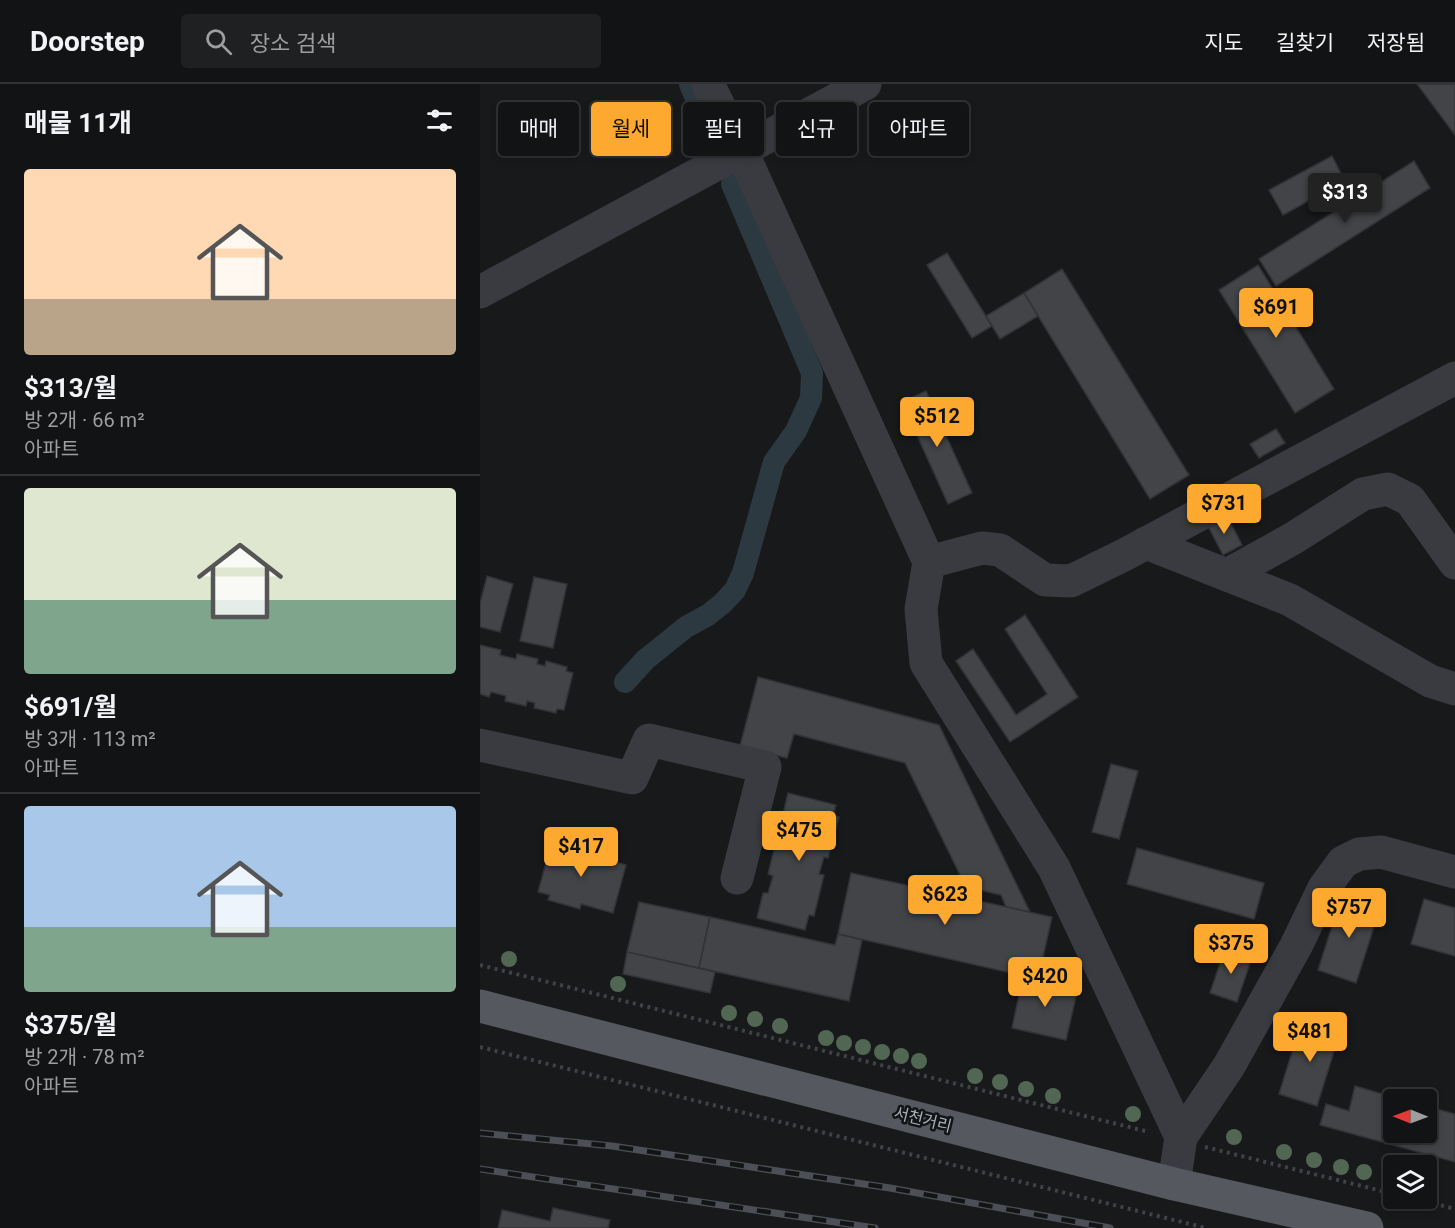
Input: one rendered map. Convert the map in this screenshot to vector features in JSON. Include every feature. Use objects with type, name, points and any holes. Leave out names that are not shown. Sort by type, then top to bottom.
[{"type":"main road","name":"서천거리","points":[[480,1006],[1174,1184],[1367,1228]]},
{"type":"street","points":[[708,84],[717,102]]},
{"type":"street","points":[[764,140],[866,84]]},
{"type":"street","points":[[480,291],[734,156]]},
{"type":"street","points":[[744,156],[929,562],[921,609],[926,663],[1054,868],[1181,1139]]},
{"type":"street","points":[[929,562],[982,548],[1000,550],[1045,580],[1071,581],[1451,382]]},
{"type":"street","points":[[1227,575],[1292,539],[1363,494],[1388,489],[1410,500],[1455,564]]},
{"type":"street","points":[[1146,543],[1290,600],[1430,681],[1455,688]]},
{"type":"street","points":[[480,745],[632,778],[649,740],[765,767],[736,878]]},
{"type":"street","points":[[1174,1184],[1181,1139],[1229,1066],[1296,946],[1324,888],[1343,862],[1359,854],[1381,852],[1455,872]]},
{"type":"path","points":[[480,965],[1383,1191]]},
{"type":"path","points":[[480,1047],[1206,1228]]},
{"type":"path","points":[[1437,1204],[1455,1209]]},
{"type":"building","points":[[1417,84],[1455,84],[1455,135]]},
{"type":"building","points":[[1332,156],[1345,181],[1283,215],[1269,190]]},
{"type":"building","points":[[1414,161],[1430,188],[1276,286],[1259,259]]},
{"type":"building","points":[[947,253],[992,326],[972,338],[927,265]]},
{"type":"building","points":[[1258,265],[1334,389],[1295,413],[1219,290]]},
{"type":"building","points":[[1062,269],[1189,475],[1150,499],[1024,293]]},
{"type":"building","points":[[1024,293],[1038,316],[1000,339],[986,316]]},
{"type":"building","points":[[926,391],[972,493],[948,504],[902,402]]},
{"type":"building","points":[[1276,429],[1285,443],[1259,458],[1250,444]]},
{"type":"building","points":[[1226,514],[1242,545],[1223,555],[1207,524]]},
{"type":"building","points":[[487,576],[513,584],[500,632],[480,627],[480,603]]},
{"type":"building","points":[[534,577],[567,584],[553,648],[520,641]]},
{"type":"building","points":[[1025,615],[1078,697],[1010,742],[956,661],[973,649],[1016,715],[1047,694],[1005,629]]},
{"type":"building","points":[[480,645],[501,650],[500,655],[516,659],[517,654],[538,659],[537,664],[545,666],[546,661],[567,667],[566,671],[573,673],[564,710],[557,709],[556,713],[534,708],[535,703],[527,701],[526,706],[505,701],[506,696],[491,692],[489,697],[480,694]]},
{"type":"building","points":[[758,677],[939,725],[1030,912],[1006,907],[1001,895],[966,887],[905,763],[794,734],[787,758],[740,746]]},
{"type":"building","points":[[1111,764],[1138,771],[1119,839],[1092,832]]},
{"type":"building","points":[[788,793],[836,805],[833,816],[839,817],[828,858],[824,857],[819,874],[824,875],[814,916],[809,915],[805,930],[757,918],[763,893],[768,893],[773,876],[768,874],[778,833],[783,834],[788,815],[783,814]]},
{"type":"building","points":[[564,843],[596,852],[594,856],[626,865],[613,913],[581,904],[580,909],[548,900],[550,895],[538,892],[551,844],[563,848]]},
{"type":"building","points":[[1137,848],[1264,883],[1254,919],[1127,884]]},
{"type":"building","points":[[851,873],[1052,917],[1038,979],[838,934]]},
{"type":"building","points":[[1342,895],[1380,908],[1356,983],[1318,970]]},
{"type":"building","points":[[1424,899],[1455,908],[1455,956],[1411,944]]},
{"type":"building","points":[[639,902],[710,917],[699,968],[627,952]]},
{"type":"building","points":[[710,917],[835,945],[838,934],[862,940],[849,1001],[699,968]]},
{"type":"building","points":[[1225,948],[1252,957],[1237,1002],[1210,993]]},
{"type":"building","points":[[627,952],[715,972],[710,993],[623,974]]},
{"type":"building","points":[[1023,976],[1078,988],[1066,1040],[1012,1028]]},
{"type":"building","points":[[1302,1020],[1340,1032],[1317,1106],[1279,1094]]},
{"type":"building","points":[[1355,1086],[1383,1094],[1383,1142],[1320,1125],[1326,1104],[1349,1111]]},
{"type":"building","points":[[1437,1109],[1455,1114],[1455,1162],[1437,1157],[1437,1155],[1386,1143],[1437,1143]]},
{"type":"building","points":[[553,1208],[610,1220],[608,1228],[498,1228],[502,1210],[550,1221]]},
{"type":"waterway","points":[[690,84],[698,102]]},
{"type":"waterway","points":[[625,682],[645,660],[686,627],[708,615],[735,590],[743,573],[774,462],[796,431],[811,398],[812,373],[732,184]]},
{"type":"railway","points":[[480,1133],[612,1146],[890,1188],[1110,1228]]},
{"type":"railway","points":[[480,1169],[875,1228]]}]
